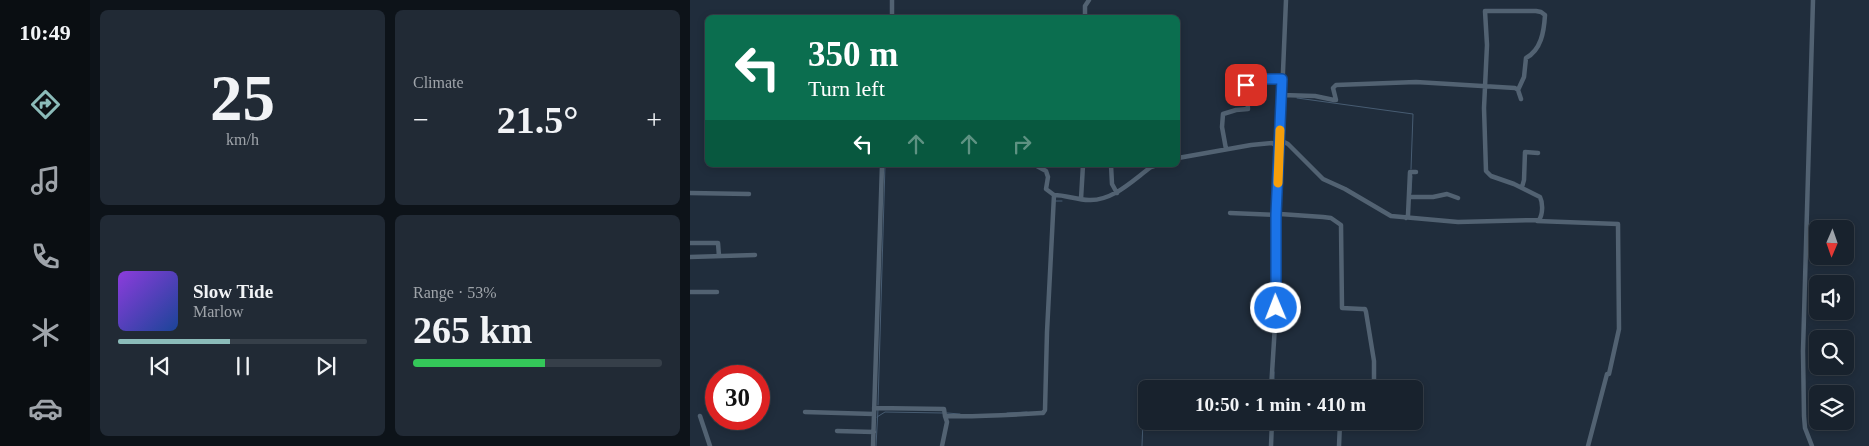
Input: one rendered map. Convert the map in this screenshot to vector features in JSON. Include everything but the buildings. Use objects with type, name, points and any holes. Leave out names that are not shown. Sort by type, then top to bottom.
[{"type":"street","points":[[892,0],[892,15]]},
{"type":"street","points":[[1085,15],[1085,6],[1089,0]]},
{"type":"street","points":[[1272,380],[1276,308],[1279,147],[1286,0]]},
{"type":"street","points":[[1812,446],[1805,428],[1803,352],[1813,0]]},
{"type":"street","points":[[1521,99],[1518,90],[1524,77],[1526,58],[1536,51],[1541,40],[1545,15],[1542,12],[1485,11],[1487,45],[1484,108],[1487,174],[1522,187],[1540,197],[1542,200],[1542,215],[1540,220],[1535,221]]},
{"type":"street","points":[[1226,148],[1222,127],[1223,114],[1248,109],[1246,85],[1248,81],[1255,79],[1282,79]]},
{"type":"street","points":[[1282,95],[1315,96],[1334,100],[1336,98],[1333,88],[1336,85],[1416,82],[1518,90]]},
{"type":"street","points":[[1280,140],[1288,144],[1322,180],[1345,189],[1391,216],[1458,222],[1535,221],[1618,224],[1618,329],[1609,374],[1607,374],[1588,446]]},
{"type":"street","points":[[1180,158],[1226,148],[1272,143],[1279,147]]},
{"type":"street","points":[[1522,187],[1525,152],[1538,153]]},
{"type":"street","points":[[873,446],[882,167]]},
{"type":"street","points":[[1039,167],[1046,171],[1048,177],[1046,190],[1054,195],[1081,199],[1100,199],[1117,193],[1151,167]]},
{"type":"street","points":[[1081,199],[1083,167]]},
{"type":"street","points":[[1111,167],[1112,184],[1117,193]]},
{"type":"street","points":[[1406,218],[1408,215],[1410,172],[1416,172]]},
{"type":"street","points":[[690,193],[748,194]]},
{"type":"street","points":[[1409,197],[1434,197],[1447,194],[1458,198]]},
{"type":"street","points":[[945,416],[998,416],[1016,413],[1043,413],[1045,410],[1054,195]]},
{"type":"street","points":[[1230,213],[1324,216],[1342,225],[1342,308],[1362,309],[1366,312],[1374,380]]},
{"type":"street","points":[[690,243],[718,243],[719,256]]},
{"type":"street","points":[[690,257],[755,255]]},
{"type":"street","points":[[690,292],[716,292]]},
{"type":"street","points":[[805,412],[944,409],[947,422],[942,446]]},
{"type":"street","points":[[700,416],[710,446]]},
{"type":"street","points":[[1271,446],[1272,430]]},
{"type":"street","points":[[1339,446],[1340,430]]},
{"type":"street","points":[[837,431],[874,432]]},
{"type":"waterway","points":[[1297,98],[1413,114],[1411,169]]},
{"type":"waterway","points":[[1279,103],[1279,109]]},
{"type":"waterway","points":[[878,405],[885,167]]},
{"type":"waterway","points":[[1411,193],[1412,176]]},
{"type":"waterway","points":[[1055,201],[1062,201]]},
{"type":"waterway","points":[[1274,372],[1274,380]]},
{"type":"waterway","points":[[876,446],[878,409]]},
{"type":"waterway","points":[[877,417],[885,412],[943,413]]},
{"type":"waterway","points":[[1007,413],[1027,412]]},
{"type":"waterway","points":[[947,413],[960,414]]},
{"type":"waterway","points":[[1142,446],[1143,430]]},
{"type":"slow traffic","points":[[1278,183],[1280,130]]},
{"type":"route","points":[[1246,85],[1251,79],[1282,79],[1276,215],[1276,308]]}]
